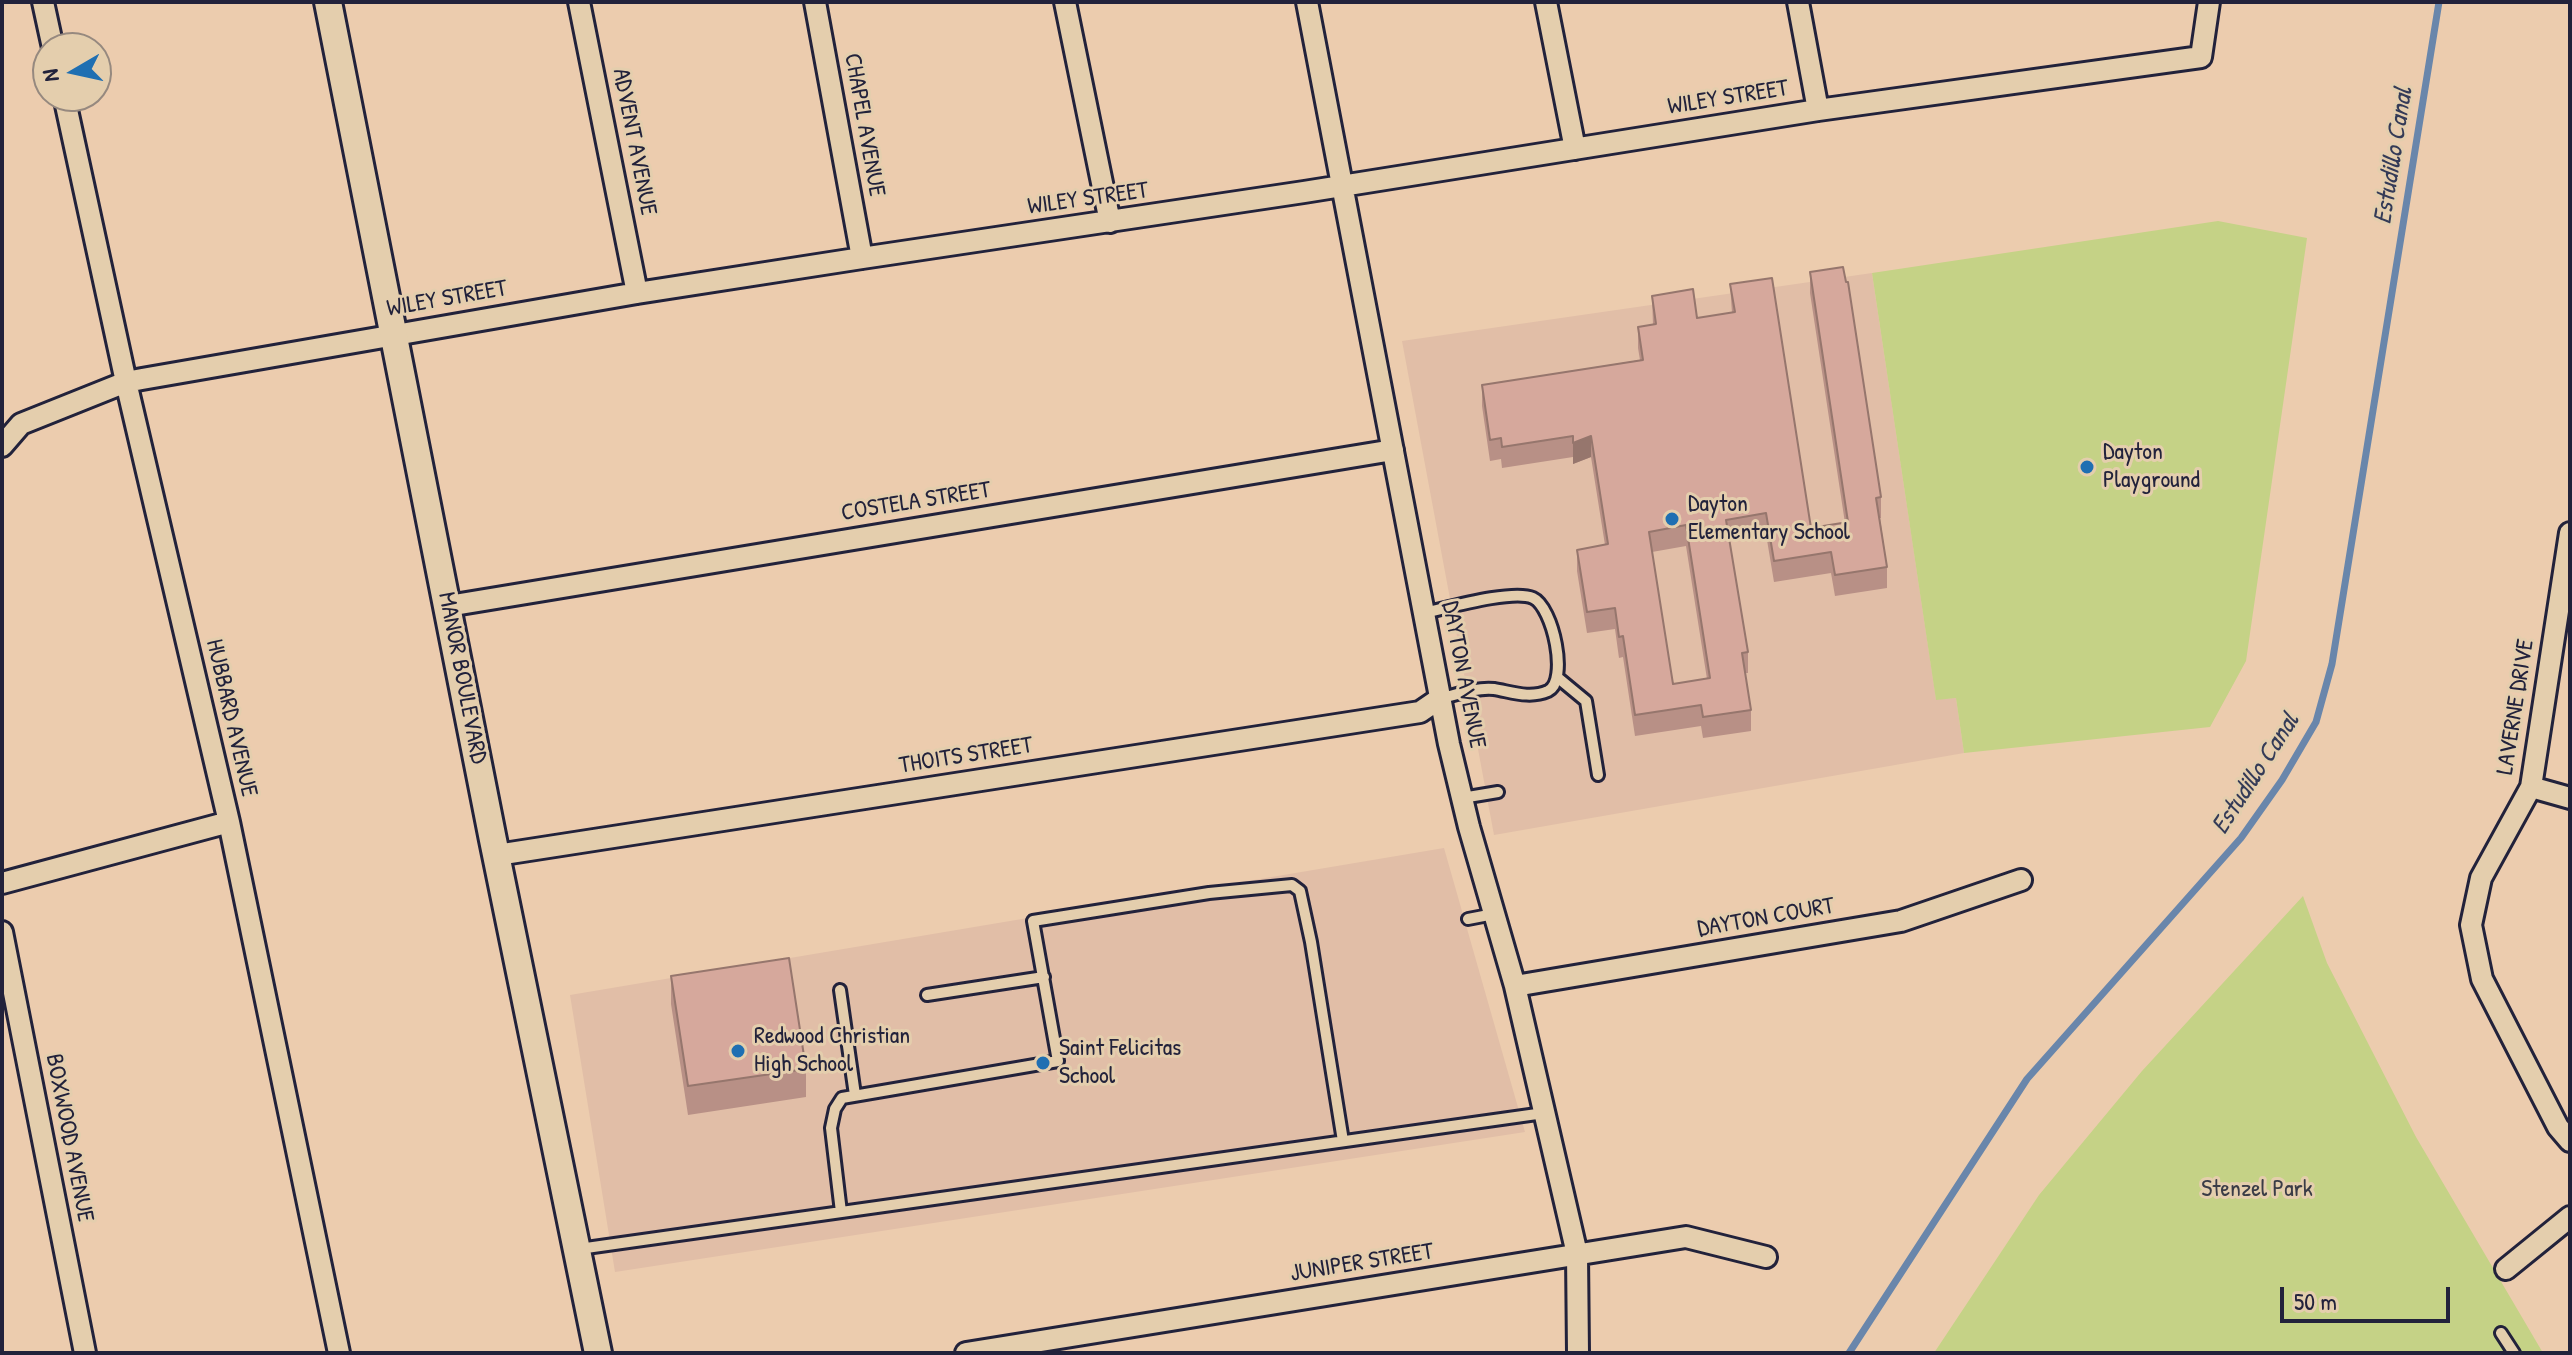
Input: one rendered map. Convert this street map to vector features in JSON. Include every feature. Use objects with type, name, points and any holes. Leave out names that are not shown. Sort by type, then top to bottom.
[{"type":"street","points":[[43,2],[50,32]]},
{"type":"street","name":"MANOR BOULEVARD","points":[[328,2],[598,1353]]},
{"type":"street","name":"ADVENT AVENUE","points":[[579,2],[637,293]]},
{"type":"street","name":"CHAPEL AVENUE","points":[[815,2],[862,258]]},
{"type":"street","points":[[1065,2],[1110,222]]},
{"type":"street","name":"DAYTON AVENUE","points":[[1307,2],[1439,699],[1462,798],[1515,986],[1577,1254],[1578,1353]]},
{"type":"street","points":[[1546,2],[1575,149]]},
{"type":"street","points":[[1798,2],[1818,110]]},
{"type":"street","name":"WILEY STREET","points":[[2,446],[21,424],[126,382],[637,293],[1818,110],[2201,57],[2209,2]]},
{"type":"street","name":"HUBBARD AVENUE","points":[[67,112],[126,382],[229,822],[339,1353]]},
{"type":"street","name":"COSTELA STREET","points":[[448,606],[1393,450]]},
{"type":"street","name":"LAVERNE DRIVE","points":[[2570,533],[2531,787],[2481,878],[2471,925],[2482,979],[2558,1127],[2570,1141]]},
{"type":"street","name":"THOITS STREET","points":[[497,855],[1420,712],[1439,699]]},
{"type":"street","points":[[2531,787],[2570,798]]},
{"type":"street","points":[[2,883],[229,822]]},
{"type":"street","name":"DAYTON COURT","points":[[1515,986],[1901,921],[2021,880]]},
{"type":"street","name":"BOXWOOD AVENUE","points":[[2,932],[85,1353]]},
{"type":"street","points":[[2506,1269],[2570,1217]]},
{"type":"street","name":"JUNIPER STREET","points":[[966,1353],[1686,1237],[1766,1257]]},
{"type":"lane","points":[[1424,613],[1517,595],[1535,598],[1546,610],[1552,624],[1557,677],[1554,687],[1545,692],[1520,695],[1492,689],[1439,699]]},
{"type":"lane","points":[[1557,677],[1586,701],[1598,775]]},
{"type":"lane","points":[[1462,798],[1498,792]]},
{"type":"lane","points":[[841,1212],[831,1128],[835,1109],[842,1098],[1058,1061],[1033,921],[1209,893],[1292,885],[1300,891],[1343,1141]]},
{"type":"lane","points":[[1468,919],[1494,914]]},
{"type":"lane","points":[[927,995],[1044,977]]},
{"type":"lane","points":[[840,990],[855,1095]]},
{"type":"lane","points":[[577,1249],[1544,1113]]},
{"type":"lane","points":[[2501,1333],[2514,1353]]},
{"type":"shaded area","name":"Dayton Elementary School","points":[[1872,273],[1936,699],[1956,698],[1964,753],[1494,835],[1402,341]]},
{"type":"shaded area","name":"Saint Felicitas School","points":[[1444,848],[1525,1132],[615,1272],[570,995]]},
{"type":"green space","name":"Dayton Playground","points":[[2218,221],[2307,238],[2246,661],[2210,727],[1964,753],[1956,698],[1936,700],[1872,273]]},
{"type":"green space","name":"Stenzel Park","points":[[2303,896],[2327,963],[2416,1137],[2543,1353],[1934,1353],[2039,1195],[2142,1071]]},
{"type":"building","points":[[1843,267],[1848,282],[1881,497],[1876,498],[1887,567],[1835,575],[1831,552],[1774,561],[1766,513],[1726,520],[1748,652],[1742,653],[1751,710],[1703,717],[1701,705],[1635,715],[1623,636],[1619,637],[1615,608],[1587,612],[1577,550],[1608,544],[1591,436],[1573,443],[1573,436],[1502,447],[1501,438],[1490,440],[1482,385],[1643,360],[1638,327],[1656,324],[1652,296],[1693,289],[1697,318],[1735,312],[1730,284],[1772,278],[1811,528],[1848,522],[1810,272]],"holes":[[[1686,525],[1710,678],[1673,684],[1649,532]]]},
{"type":"building","name":"Redwood Christian High School","points":[[789,958],[806,1069],[688,1086],[671,976]]},
{"type":"waterway","name":"Estudillo Canal","points":[[1849,1353],[2027,1079],[2241,838],[2282,780],[2316,722],[2332,664],[2439,2]]},
{"type":"place","name":"Dayton Playground","points":[[2087,467]]},
{"type":"place","name":"Dayton Elementary School","points":[[1672,519]]},
{"type":"place","name":"Redwood Christian High School","points":[[738,1051]]},
{"type":"place","name":"Saint Felicitas School","points":[[1043,1063]]}]
